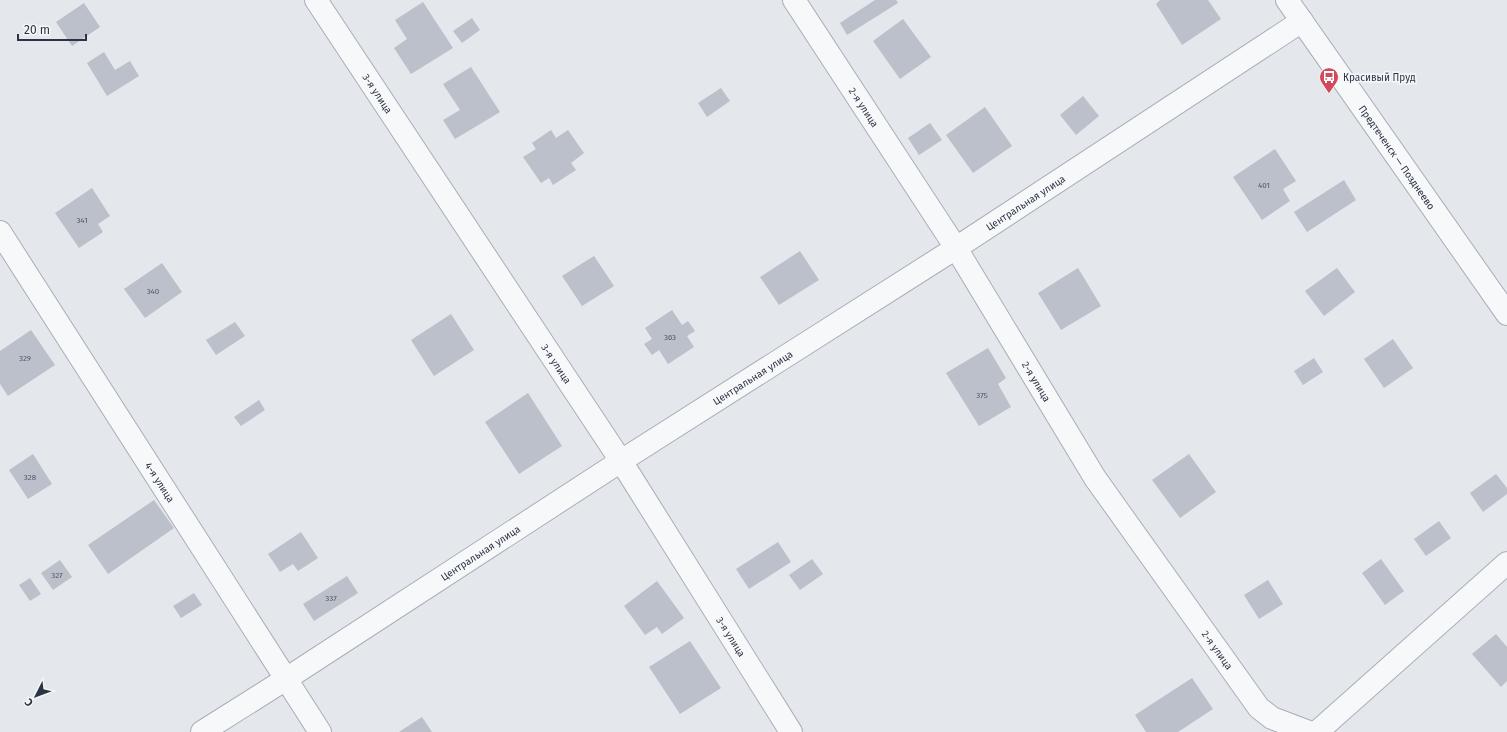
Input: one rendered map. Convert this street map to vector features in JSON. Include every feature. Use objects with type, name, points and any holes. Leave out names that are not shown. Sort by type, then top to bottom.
[{"type":"street","name":"3-я улица","points":[[316,0],[621,461],[791,732]]},
{"type":"street","name":"2-я улица","points":[[794,0],[956,248],[1095,478],[1259,708],[1272,718],[1309,732]]},
{"type":"street","name":"Предтеченск — Позднеево","points":[[1287,0],[1507,314]]},
{"type":"street","name":"Центральная улица","points":[[202,732],[621,461],[956,248],[1302,21]]},
{"type":"street","name":"4-я улица","points":[[0,232],[320,732]]},
{"type":"street","points":[[1317,732],[1507,563]]},
{"type":"building","points":[[875,0],[896,0],[898,3],[847,35],[840,23]]},
{"type":"building","points":[[1160,0],[1208,0],[1221,19],[1182,45],[1156,4]]},
{"type":"building","points":[[423,2],[453,48],[411,74],[394,48],[407,39],[395,20]]},
{"type":"building","points":[[84,3],[100,27],[72,46],[56,22]]},
{"type":"building","points":[[472,18],[480,30],[462,43],[453,31]]},
{"type":"building","points":[[903,19],[931,57],[900,79],[873,41]]},
{"type":"building","points":[[104,52],[115,70],[130,61],[139,76],[107,96],[87,63]]},
{"type":"building","points":[[471,67],[500,112],[455,139],[443,120],[460,110],[443,84]]},
{"type":"building","points":[[721,88],[730,101],[707,117],[698,103]]},
{"type":"building","points":[[1083,96],[1099,116],[1076,135],[1060,115]]},
{"type":"building","points":[[985,107],[1012,146],[973,173],[946,135]]},
{"type":"building","points":[[930,123],[942,140],[919,155],[908,138]]},
{"type":"building","points":[[551,130],[556,138],[568,130],[584,153],[571,163],[576,170],[553,185],[549,178],[541,183],[523,157],[536,149],[532,143]]},
{"type":"building","points":[[1275,149],[1296,181],[1283,189],[1290,201],[1262,220],[1233,177]]},
{"type":"building","points":[[1344,180],[1356,200],[1307,232],[1294,212]]},
{"type":"building","points":[[92,188],[110,216],[98,224],[103,232],[79,248],[55,213]]},
{"type":"building","points":[[800,251],[819,280],[779,305],[760,277]]},
{"type":"building","points":[[594,256],[614,286],[582,306],[562,276]]},
{"type":"building","points":[[162,263],[182,292],[145,318],[124,289]]},
{"type":"building","points":[[1078,268],[1101,306],[1061,330],[1038,293]]},
{"type":"building","points":[[1337,268],[1355,292],[1324,316],[1305,291]]},
{"type":"building","points":[[672,310],[682,325],[688,321],[695,331],[687,336],[694,347],[668,364],[659,350],[652,355],[644,344],[652,339],[645,328]]},
{"type":"building","points":[[451,314],[474,350],[434,376],[411,340]]},
{"type":"building","points":[[235,322],[245,336],[216,355],[206,340]]},
{"type":"building","points":[[31,330],[55,365],[8,396],[0,384],[0,351]]},
{"type":"building","points":[[1393,339],[1413,368],[1384,388],[1364,359]]},
{"type":"building","points":[[988,348],[1006,378],[998,384],[1011,407],[979,426],[946,373]]},
{"type":"building","points":[[1314,358],[1323,372],[1303,385],[1294,371]]},
{"type":"building","points":[[528,393],[562,446],[519,474],[485,422]]},
{"type":"building","points":[[259,400],[265,410],[241,426],[234,417]]},
{"type":"building","points":[[33,454],[52,484],[28,499],[9,470]]},
{"type":"building","points":[[1189,454],[1216,492],[1180,518],[1152,480]]},
{"type":"building","points":[[1496,474],[1507,488],[1507,494],[1483,512],[1470,493]]},
{"type":"building","points":[[154,500],[174,528],[108,574],[88,545]]},
{"type":"building","points":[[1439,521],[1451,538],[1426,556],[1414,539]]},
{"type":"building","points":[[301,532],[318,558],[298,571],[293,564],[280,572],[268,554]]},
{"type":"building","points":[[778,542],[791,562],[749,589],[736,569]]},
{"type":"building","points":[[812,559],[823,574],[800,590],[789,575]]},
{"type":"building","points":[[1381,559],[1404,591],[1385,605],[1362,573]]},
{"type":"building","points":[[60,560],[72,577],[53,590],[41,573]]},
{"type":"building","points":[[347,576],[358,593],[314,621],[303,604]]},
{"type":"building","points":[[30,578],[41,594],[30,601],[19,585]]},
{"type":"building","points":[[1268,580],[1283,604],[1259,619],[1244,595]]},
{"type":"building","points":[[657,581],[684,618],[662,634],[657,627],[645,635],[624,606]]},
{"type":"building","points":[[194,593],[202,605],[181,618],[173,606]]},
{"type":"building","points":[[1496,634],[1507,647],[1507,681],[1501,687],[1472,654]]},
{"type":"building","points":[[690,641],[721,688],[680,714],[649,667]]},
{"type":"building","points":[[1192,678],[1213,709],[1178,732],[1146,732],[1135,715]]},
{"type":"building","points":[[422,717],[432,732],[399,732]]},
{"type":"place","name":"Красивый Пруд","points":[[1329,94]]}]
